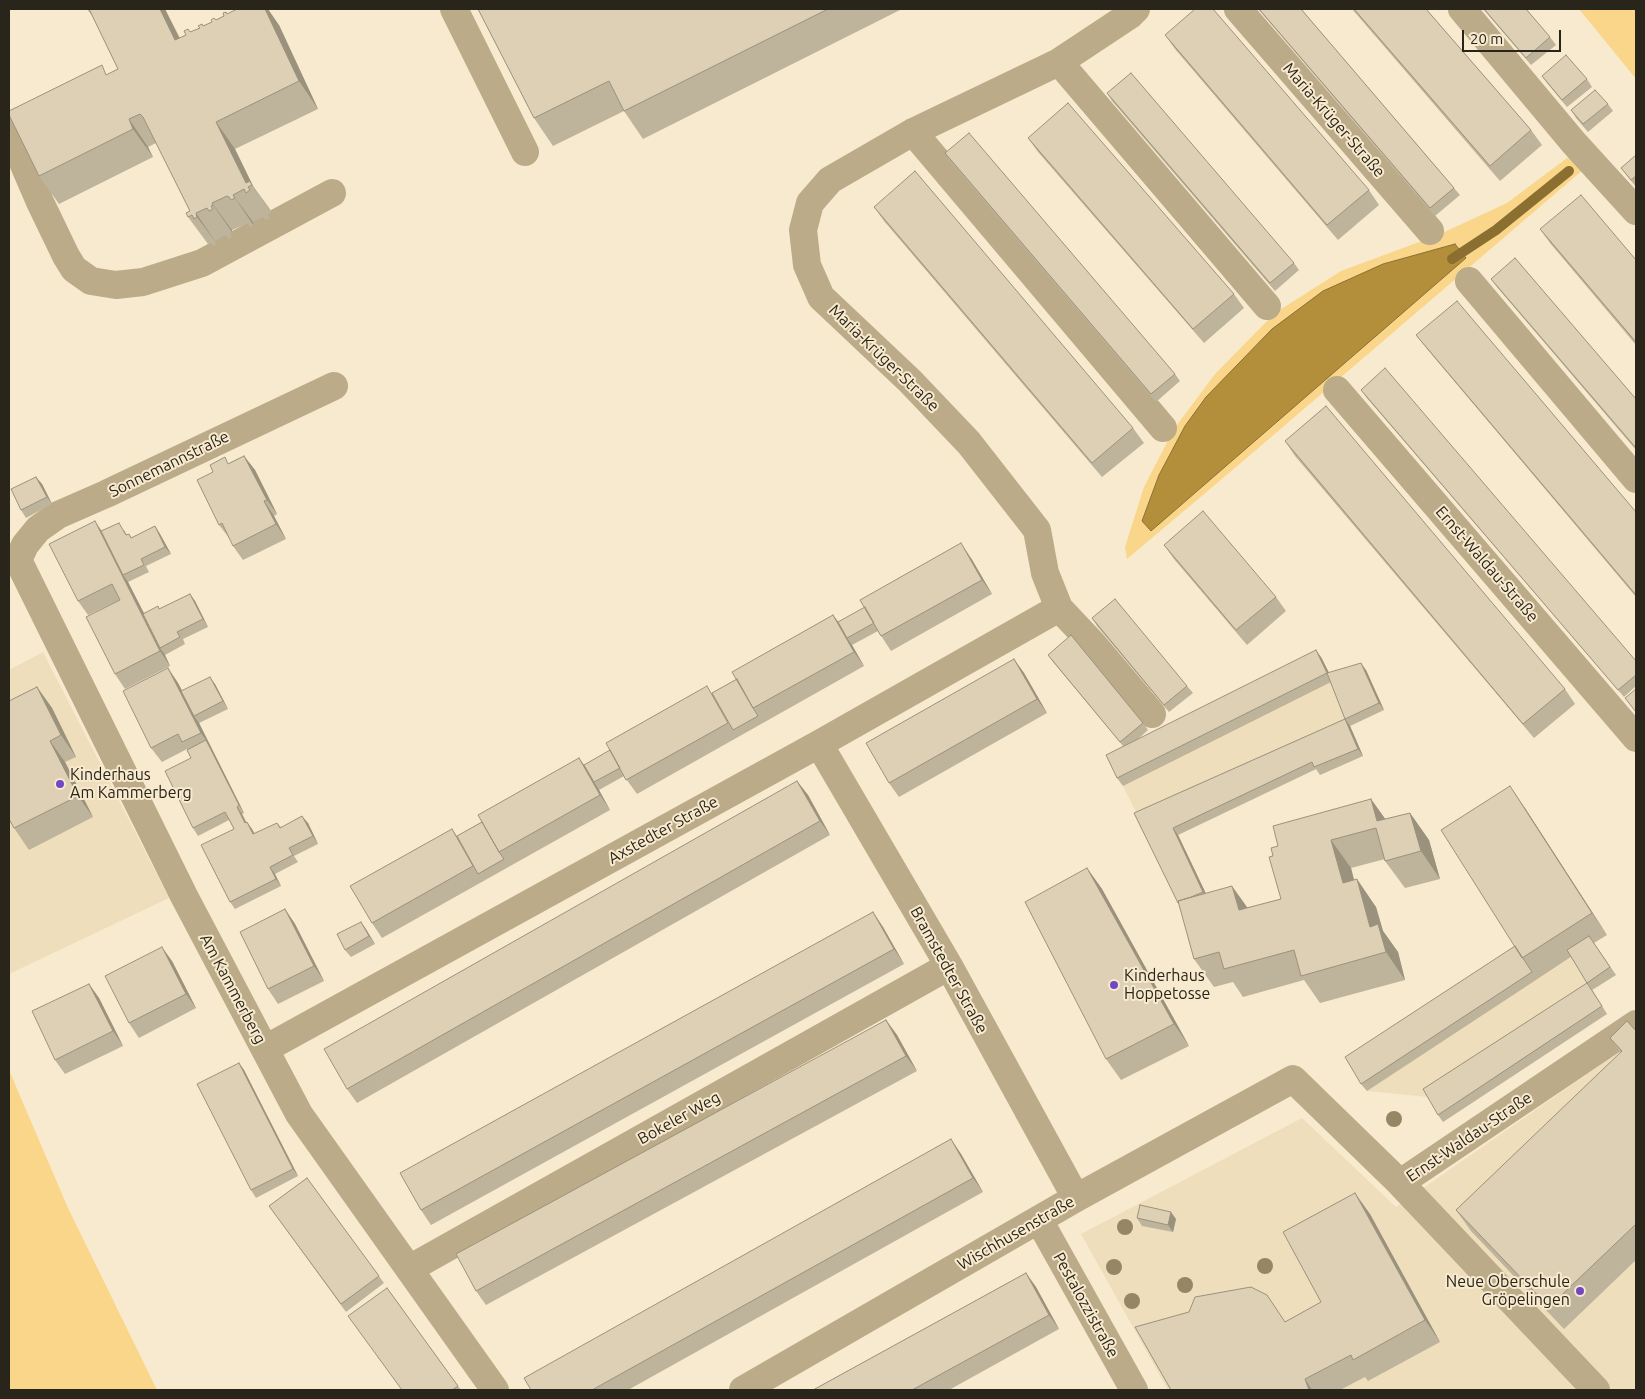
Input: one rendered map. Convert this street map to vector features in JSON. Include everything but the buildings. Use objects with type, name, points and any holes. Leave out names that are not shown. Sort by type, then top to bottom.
[{"type":"street","points":[[454,9],[525,152]]},
{"type":"street","name":"Maria-Krüger-Straße","points":[[1059,608],[1045,573],[1038,530],[969,442],[910,381],[821,297],[807,265],[803,230],[810,203],[830,180],[912,132],[1059,62],[1130,15],[1136,9]]},
{"type":"street","name":"Maria-Krüger-Straße","points":[[1238,9],[1430,231]]},
{"type":"street","points":[[1462,9],[1574,142],[1636,212]]},
{"type":"street","points":[[1059,62],[1267,306]]},
{"type":"street","points":[[9,130],[66,256],[74,269],[92,281],[116,285],[143,282],[202,263],[332,193]]},
{"type":"street","points":[[912,132],[1163,428]]},
{"type":"street","points":[[1469,281],[1636,479]]},
{"type":"street","name":"Sonnemannstraße","points":[[18,560],[25,545],[38,529],[58,515],[334,386]]},
{"type":"street","name":"Ernst-Waldau-Straße","points":[[1337,390],[1636,738]]},
{"type":"street","name":"Am Kammerberg","points":[[18,560],[180,887],[299,1114],[495,1390]]},
{"type":"street","points":[[1059,608],[1093,644],[1152,714]]},
{"type":"street","name":"Axstedter Straße","points":[[265,1049],[819,744],[1059,608]]},
{"type":"street","name":"Bramstedter Straße","points":[[819,744],[949,966],[1076,1198]]},
{"type":"street","name":"Bokeler Weg","points":[[409,1269],[949,966]]},
{"type":"street","name":"Ernst-Waldau-Straße","points":[[1293,1080],[1400,1183],[1636,1024]]},
{"type":"street","name":"Wischhusenstraße","points":[[743,1390],[1076,1198],[1293,1080]]},
{"type":"street","points":[[1400,1183],[1596,1390]]},
{"type":"street","name":"Pestalozzistraße","points":[[1039,1220],[1134,1390]]},
{"type":"shaded area","points":[[1579,9],[1636,9],[1636,79]]},
{"type":"shaded area","points":[[1571,155],[1584,169],[1127,559],[1125,547],[1144,487],[1174,429],[1215,374],[1275,313],[1341,271],[1438,235],[1507,203]],"holes":[[[1455,244],[1465,257],[1151,530],[1142,521],[1159,475],[1185,426],[1383,264]]]},
{"type":"shaded area","points":[[1455,244],[1466,258],[1151,531],[1142,521],[1159,475],[1185,426],[1206,397],[1272,329],[1323,291],[1383,264]]},
{"type":"shaded area","name":"Kinderhaus Am Kammerberg","points":[[43,652],[169,898],[9,974],[9,670]]},
{"type":"shaded area","points":[[1321,657],[1333,681],[1366,670],[1384,710],[1350,726],[1363,756],[1320,775],[1317,769],[1178,835],[1209,900],[1140,820],[1111,762]]},
{"type":"shaded area","points":[[1594,943],[1616,975],[1593,990],[1607,1014],[1443,1122],[1428,1097],[1367,1091],[1350,1064],[1538,979]]},
{"type":"shaded area","points":[[1636,1040],[1636,1390],[1168,1390],[1081,1234],[1302,1118],[1396,1207]]},
{"type":"shaded area","points":[[9,1070],[68,1208],[157,1390],[9,1390]]},
{"type":"waterway","points":[[1452,259],[1496,230],[1569,171]]},
{"type":"place","name":"Kinderhaus Am Kammerberg","points":[[60,784]]},
{"type":"place","name":"Kinderhaus Hoppetosse","points":[[1114,985]]},
{"type":"place","name":"Neue Oberschule Gröpelingen","points":[[1580,1291]]}]
